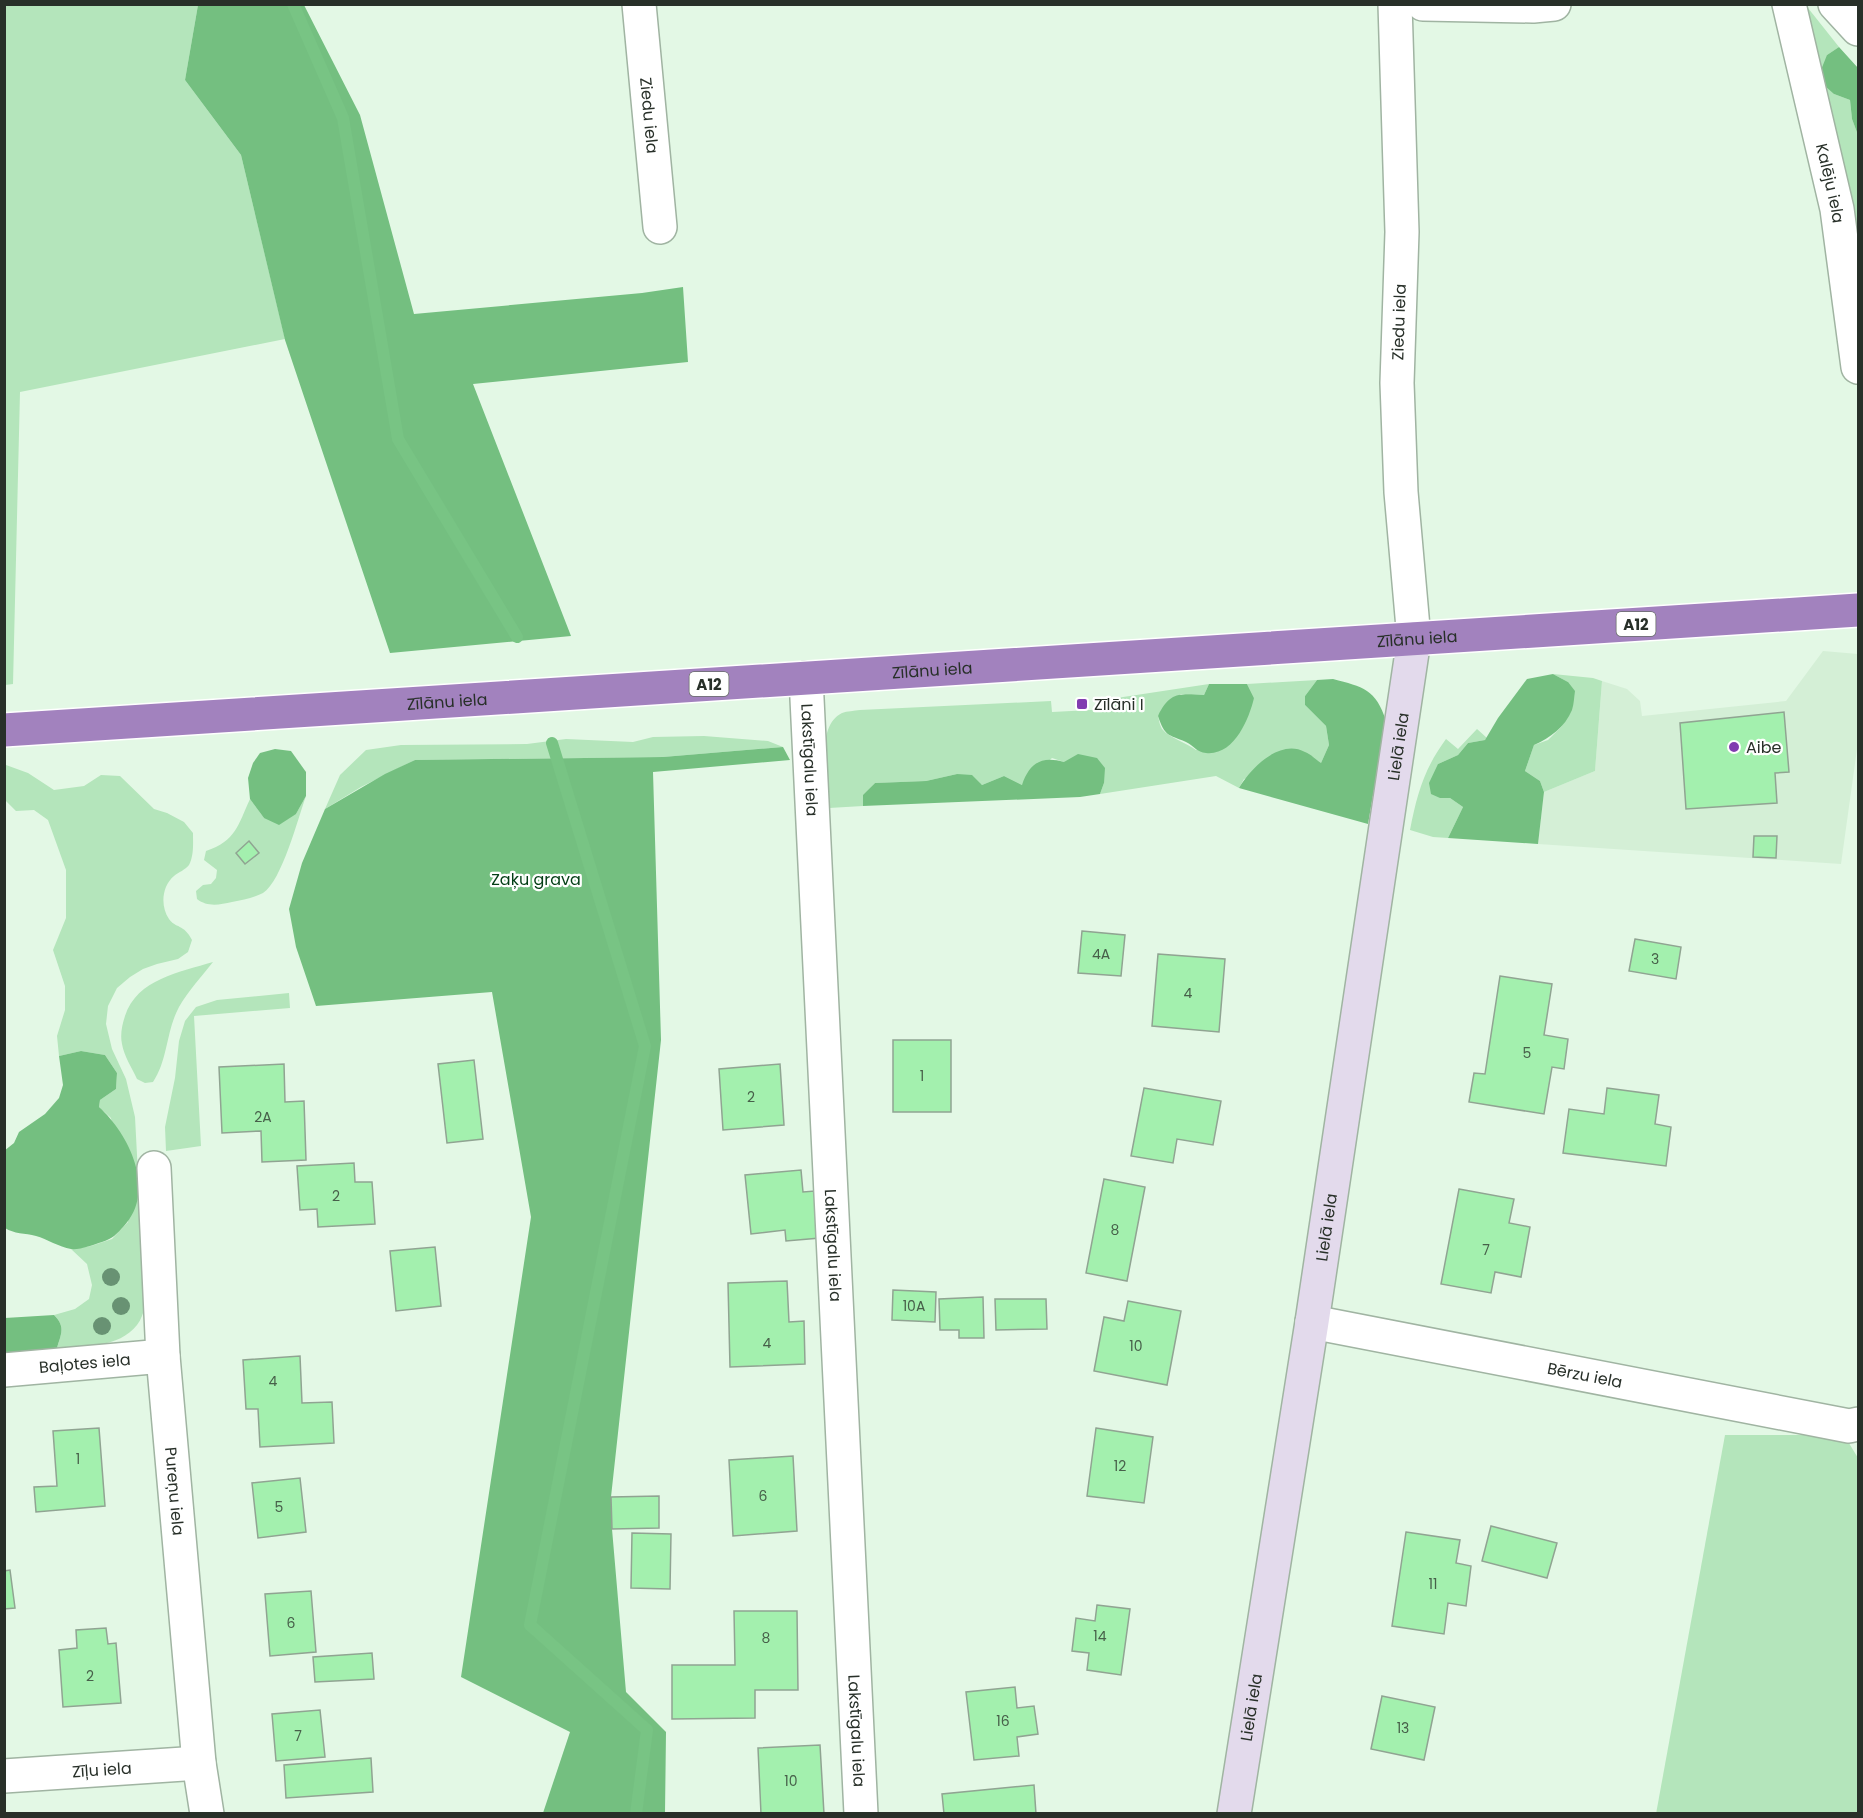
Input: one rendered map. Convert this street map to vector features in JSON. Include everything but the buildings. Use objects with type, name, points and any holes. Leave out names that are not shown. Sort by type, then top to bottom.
[{"type":"highway","name":"Zīlānu iela","points":[[4,730],[1858,610]]},
{"type":"street","name":"Ziedu iela","points":[[639,4],[660,227]]},
{"type":"street","name":"Ziedu iela","points":[[1395,4],[1402,232],[1397,383],[1401,492],[1414,639]]},
{"type":"street","points":[[1423,4],[1533,6],[1554,4]]},
{"type":"street","name":"Kalēju iela","points":[[1789,4],[1837,209],[1858,367]]},
{"type":"street","points":[[1835,4],[1858,29]]},
{"type":"street","name":"Lielā iela","points":[[1234,1814],[1312,1322],[1414,639]]},
{"type":"street","name":"Lakstīgalu iela","points":[[806,678],[861,1814]]},
{"type":"street","name":"Pureņu iela","points":[[154,1168],[164,1356],[199,1763],[207,1814]]},
{"type":"street","name":"Bērzu iela","points":[[1312,1322],[1855,1431]]},
{"type":"street","name":"Baļotes iela","points":[[4,1370],[164,1356]]},
{"type":"street","name":"Zīļu iela","points":[[4,1776],[199,1763]]},
{"type":"shaded area","points":[[1823,651],[1858,654],[1858,742],[1841,864],[1538,844],[1544,792],[1595,771],[1602,681],[1627,689],[1640,701],[1642,716],[1786,701]]},
{"type":"green space","points":[[5,5],[198,5],[185,80],[241,155],[285,339],[20,392],[13,684],[5,685]]},
{"type":"green space","points":[[198,5],[304,5],[360,115],[414,314],[642,293],[683,287],[688,362],[473,384],[571,636],[390,653],[285,340],[241,155],[185,80]]},
{"type":"green space","points":[[1800,5],[1808,8],[1839,47],[1827,55],[1834,94],[1850,100],[1852,119],[1858,135],[1858,282]]},
{"type":"green space","points":[[1839,47],[1858,68],[1858,135],[1852,119],[1850,100],[1834,94],[1825,86],[1821,70],[1827,55]]},
{"type":"green space","points":[[1553,674],[1602,681],[1595,771],[1544,792],[1540,781],[1525,771],[1534,745],[1548,740],[1562,726],[1568,682]]},
{"type":"green space","points":[[1553,674],[1568,682],[1575,691],[1573,708],[1569,716],[1556,731],[1534,745],[1525,771],[1540,781],[1544,792],[1538,844],[1448,838],[1463,807],[1450,798],[1440,798],[1431,794],[1429,783],[1438,764],[1458,755],[1468,743],[1485,740],[1527,679]]},
{"type":"green space","points":[[1333,679],[1353,684],[1367,691],[1378,702],[1386,721],[1368,824],[1239,788],[1259,764],[1276,752],[1295,749],[1309,754],[1321,763],[1329,745],[1326,726],[1305,705],[1305,696],[1317,680]]},
{"type":"green space","points":[[1317,680],[1305,696],[1305,705],[1326,726],[1329,745],[1321,763],[1244,779],[1239,788],[1216,776],[1100,794],[1104,783],[1052,758],[1022,785],[1004,776],[982,785],[957,774],[926,781],[875,783],[864,795],[863,806],[829,808],[825,743],[833,720],[844,712],[1051,701],[1052,712],[1110,709],[1110,699],[1209,684],[1204,695],[1181,694],[1158,716],[1165,733],[1196,750],[1254,698],[1247,684]]},
{"type":"green space","points":[[1209,684],[1247,684],[1254,698],[1239,734],[1225,749],[1206,753],[1168,734],[1158,716],[1172,698],[1182,695],[1204,695]]},
{"type":"green space","points":[[1477,729],[1487,738],[1485,740],[1468,743],[1458,755],[1438,764],[1440,798],[1450,798],[1463,807],[1448,838],[1433,837],[1410,830],[1422,782],[1438,750],[1446,739],[1458,749]]},
{"type":"green space","points":[[704,736],[768,741],[783,747],[663,757],[415,760],[361,787],[325,809],[340,775],[366,750],[401,745],[527,744],[566,739],[633,742],[653,737]]},
{"type":"green space","name":"Zaķu grava","points":[[783,747],[790,760],[653,772],[661,1040],[611,1497],[626,1692],[666,1732],[665,1813],[543,1813],[570,1732],[461,1677],[531,1217],[492,992],[316,1006],[296,947],[289,909],[302,863],[325,809],[385,774],[415,760],[663,757]]},
{"type":"green space","points":[[275,749],[291,751],[306,772],[306,796],[296,814],[279,825],[264,818],[250,799],[248,778],[253,763],[260,753]]},
{"type":"green space","points":[[1078,754],[1097,758],[1105,768],[1104,783],[1100,794],[1080,797],[863,806],[863,795],[875,783],[926,781],[957,774],[972,775],[982,785],[1004,776],[1022,785],[1028,772],[1037,763],[1049,760],[1064,762]]},
{"type":"green space","points":[[4,766],[28,773],[54,790],[84,786],[101,775],[120,776],[154,809],[184,822],[193,833],[191,861],[186,868],[170,880],[163,902],[169,919],[186,931],[192,940],[188,952],[178,959],[143,969],[130,977],[117,988],[108,1006],[106,1024],[112,1049],[126,1079],[135,1117],[145,1307],[138,1323],[129,1333],[100,1345],[57,1348],[61,1327],[54,1315],[75,1309],[89,1299],[92,1285],[87,1264],[71,1249],[91,1246],[112,1239],[128,1222],[111,1118],[99,1107],[100,1100],[116,1089],[117,1073],[105,1055],[81,1051],[59,1056],[57,1036],[65,1010],[65,986],[53,950],[66,918],[66,870],[48,820],[34,810],[16,811],[5,800]]},
{"type":"green space","points":[[306,796],[283,863],[277,876],[263,893],[248,899],[218,904],[209,904],[197,899],[196,891],[203,885],[211,884],[216,878],[217,870],[204,860],[206,851],[230,837],[239,824],[250,799],[264,818],[296,814]]},
{"type":"green space","points":[[213,962],[179,1007],[162,1064],[153,1082],[145,1083],[137,1079],[124,1053],[121,1041],[123,1023],[131,1003],[149,985],[161,979]]},
{"type":"green space","points":[[289,993],[290,1008],[194,1016],[201,1146],[166,1151],[165,1127],[175,1078],[179,1041],[185,1021],[196,1007],[217,1000]]},
{"type":"green space","points":[[81,1051],[105,1055],[117,1073],[116,1089],[100,1100],[99,1107],[110,1118],[129,1147],[139,1180],[134,1212],[124,1226],[106,1241],[71,1249],[5,1228],[4,1151],[14,1143],[19,1132],[45,1114],[59,1098],[63,1085],[59,1056]]},
{"type":"green space","points":[[54,1315],[61,1327],[57,1348],[5,1353],[5,1318]]},
{"type":"green space","points":[[1725,1435],[1844,1435],[1858,1458],[1858,1813],[1656,1814]]},
{"type":"waterway","points":[[293,4],[343,118],[398,439],[517,637]]},
{"type":"waterway","points":[[552,743],[645,1046],[530,1625],[647,1730],[636,1814]]},
{"type":"place","name":"Zīlāni I","points":[[1082,704]]},
{"type":"place","name":"Aibe","points":[[1734,747]]}]
